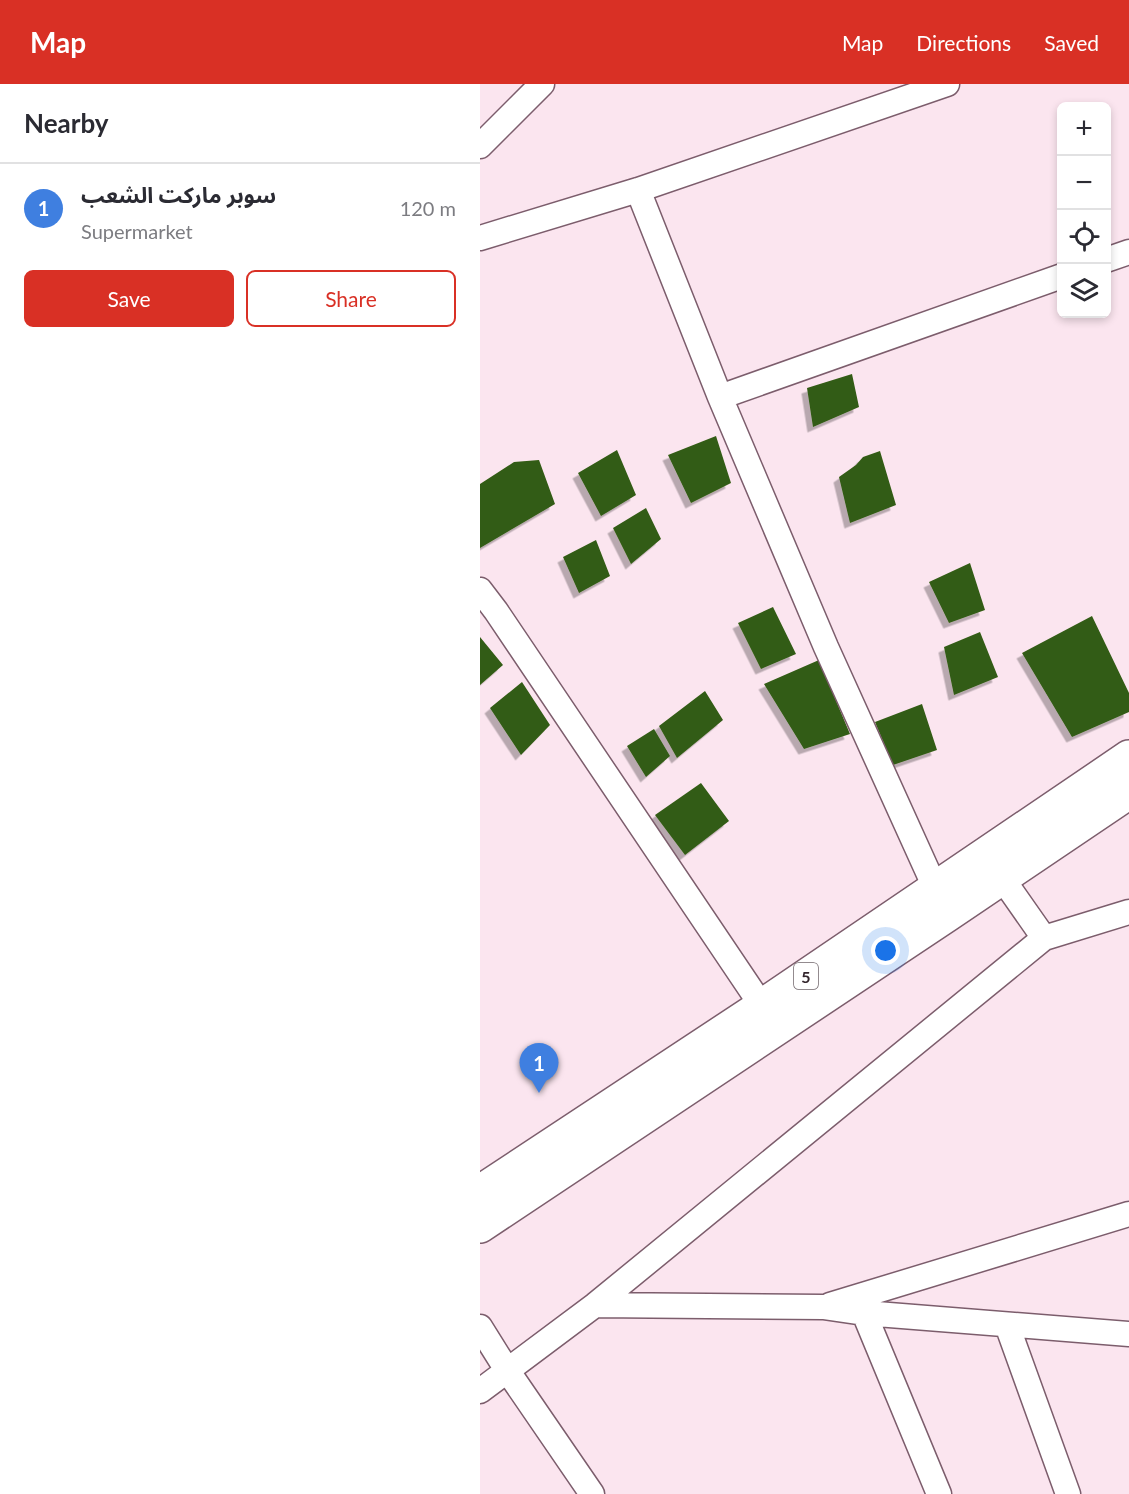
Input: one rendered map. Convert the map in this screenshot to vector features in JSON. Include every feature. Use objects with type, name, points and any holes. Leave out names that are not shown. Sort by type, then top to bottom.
[{"type":"main road","name":"5","points":[[480,1226],[941,902],[1129,757]]},
{"type":"main road","name":"5","points":[[480,1192],[762,1006],[941,902],[1002,878],[1129,792]]},
{"type":"street","points":[[480,146],[542,84]]},
{"type":"street","points":[[480,238],[638,190],[947,84]]},
{"type":"street","points":[[638,190],[720,396],[826,647],[941,902]]},
{"type":"street","points":[[1111,259],[1129,252]]},
{"type":"street","points":[[720,396],[1057,278]]},
{"type":"street","points":[[480,590],[488,617],[762,1006]]},
{"type":"street","points":[[1002,878],[1044,938]]},
{"type":"street","points":[[480,1390],[594,1305],[1044,938],[1129,912]]},
{"type":"street","points":[[823,1307],[1129,1214]]},
{"type":"street","points":[[594,1305],[823,1307],[864,1313],[1129,1334]]},
{"type":"street","points":[[864,1313],[939,1494]]},
{"type":"street","points":[[1008,1325],[1068,1494]]},
{"type":"street","points":[[480,1327],[592,1494]]},
{"type":"building","points":[[852,374],[859,407],[813,427],[807,388]]},
{"type":"building","points":[[716,436],[731,483],[691,503],[668,455]]},
{"type":"building","points":[[617,450],[636,495],[601,516],[578,473]]},
{"type":"building","points":[[880,451],[896,505],[850,523],[839,477],[863,457]]},
{"type":"building","points":[[539,460],[555,504],[480,548],[480,484],[514,462]]},
{"type":"building","points":[[646,508],[661,539],[631,564],[613,528]]},
{"type":"building","points":[[596,540],[610,576],[579,593],[563,557]]},
{"type":"building","points":[[970,563],[985,610],[949,623],[929,582]]},
{"type":"building","points":[[773,607],[796,654],[761,669],[738,623]]},
{"type":"building","points":[[1092,616],[1129,693],[1129,712],[1072,737],[1022,653]]},
{"type":"building","points":[[980,632],[998,677],[954,695],[944,647]]},
{"type":"building","points":[[480,637],[503,665],[480,685]]},
{"type":"building","points":[[819,660],[850,734],[804,749],[764,684]]},
{"type":"building","points":[[522,682],[550,725],[521,755],[490,708]]},
{"type":"building","points":[[705,691],[723,720],[677,758],[659,726]]},
{"type":"building","points":[[922,704],[937,750],[893,765],[875,722]]},
{"type":"building","points":[[654,729],[670,756],[646,777],[627,746]]},
{"type":"building","points":[[701,783],[729,821],[685,855],[655,815]]},
{"type":"place","name":"سوبر ماركت الشعب","points":[[539,1093]]}]
